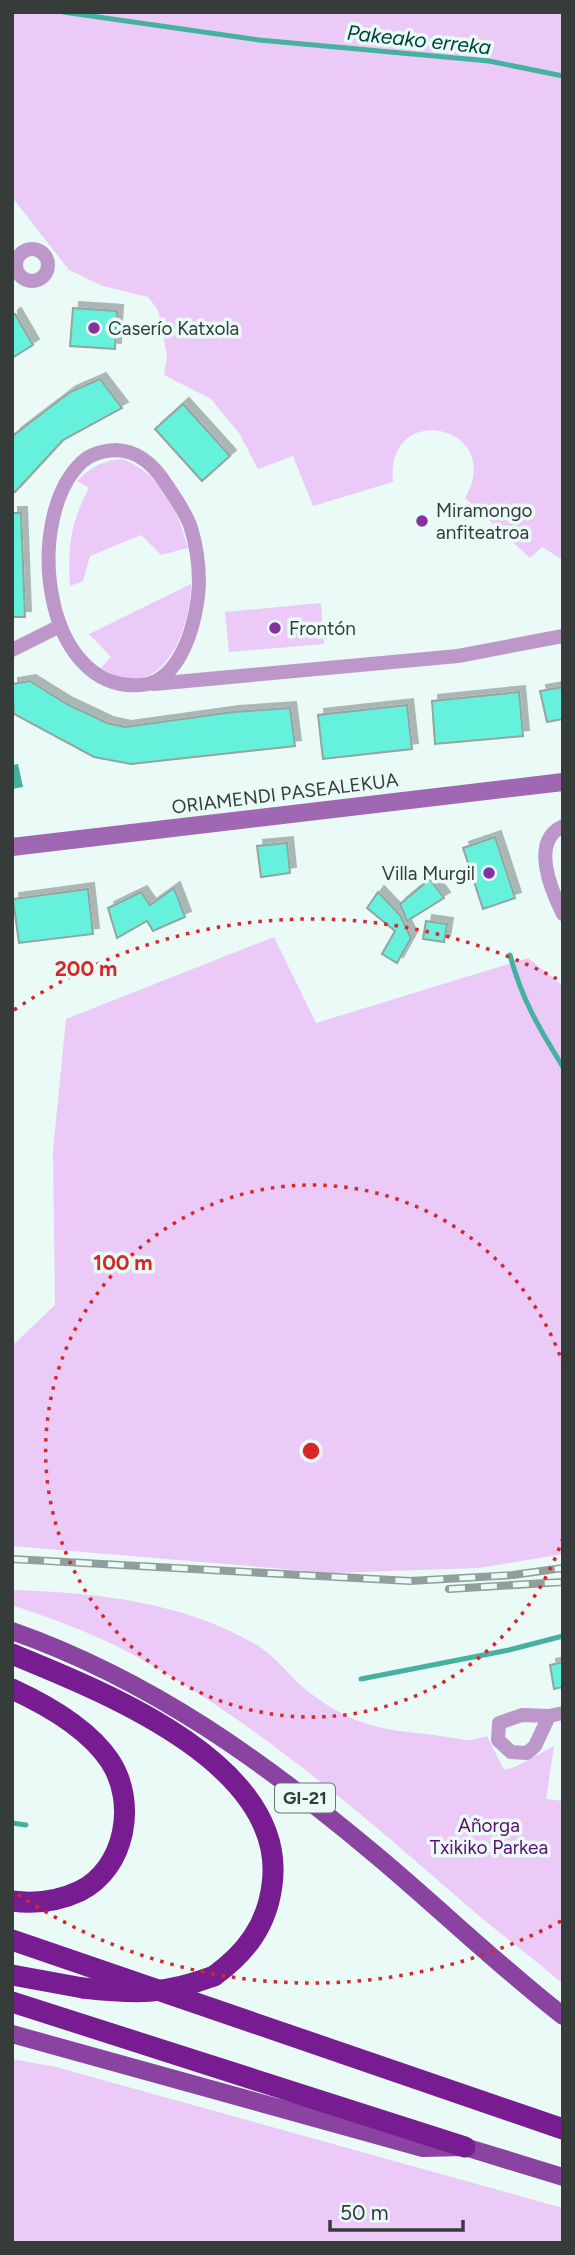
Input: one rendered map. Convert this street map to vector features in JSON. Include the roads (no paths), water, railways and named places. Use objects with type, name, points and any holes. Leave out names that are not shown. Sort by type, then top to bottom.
[{"type":"highway","points":[[12,1654],[62,1674],[116,1701],[194,1745],[226,1772],[256,1807],[268,1835],[272,1850],[273,1882],[260,1928],[240,1955],[214,1976],[183,1988],[149,1993],[83,1988],[12,1975]]},
{"type":"highway","points":[[12,1689],[70,1723],[102,1751],[119,1780],[125,1815],[113,1858],[94,1882],[81,1890],[52,1900],[12,1901]]},
{"type":"highway","points":[[12,1940],[563,2129]]},
{"type":"highway","points":[[12,2002],[466,2147]]},
{"type":"main road","name":"GI-21","points":[[12,1631],[120,1676],[164,1700],[246,1753],[324,1812],[563,2016]]},
{"type":"main road","points":[[12,2034],[423,2148],[466,2147],[563,2177]]},
{"type":"street","points":[[145,685],[164,676],[179,657],[192,626],[199,580],[189,525],[177,499],[150,463],[128,450],[98,452],[82,462],[67,482],[57,504],[48,549],[53,601],[60,626],[79,658],[100,678],[123,686],[145,685],[458,656],[563,636]]},
{"type":"street","points":[[12,650],[60,626]]},
{"type":"street","name":"ORIAMENDI PASEALEKUA","points":[[12,847],[563,782]]},
{"type":"street","points":[[563,826],[554,830],[545,844],[547,867],[563,914]]},
{"type":"street","points":[[522,1715],[556,1715],[535,1746],[527,1753],[511,1752],[498,1740],[499,1723],[522,1715]]},
{"type":"waterway","name":"Pakeako erreka","points":[[63,12],[259,40],[489,61],[563,76]]},
{"type":"waterway","points":[[510,955],[532,1013],[563,1067]]},
{"type":"waterway","points":[[361,1679],[509,1650],[563,1636]]},
{"type":"waterway","points":[[12,1823],[26,1825]]},
{"type":"railway","points":[[12,1559],[410,1581],[513,1575],[563,1568]]},
{"type":"railway","points":[[449,1589],[563,1582]]},
{"type":"place","name":"Caserío Katxola","points":[[94,328]]},
{"type":"place","name":"Miramongo anfiteatroa","points":[[422,521]]},
{"type":"place","name":"Frontón","points":[[275,628]]},
{"type":"place","name":"Villa Murgil","points":[[489,873]]},
{"type":"park label","name":"Añorga Txikiko Parkea","points":[[489,1836]]}]
